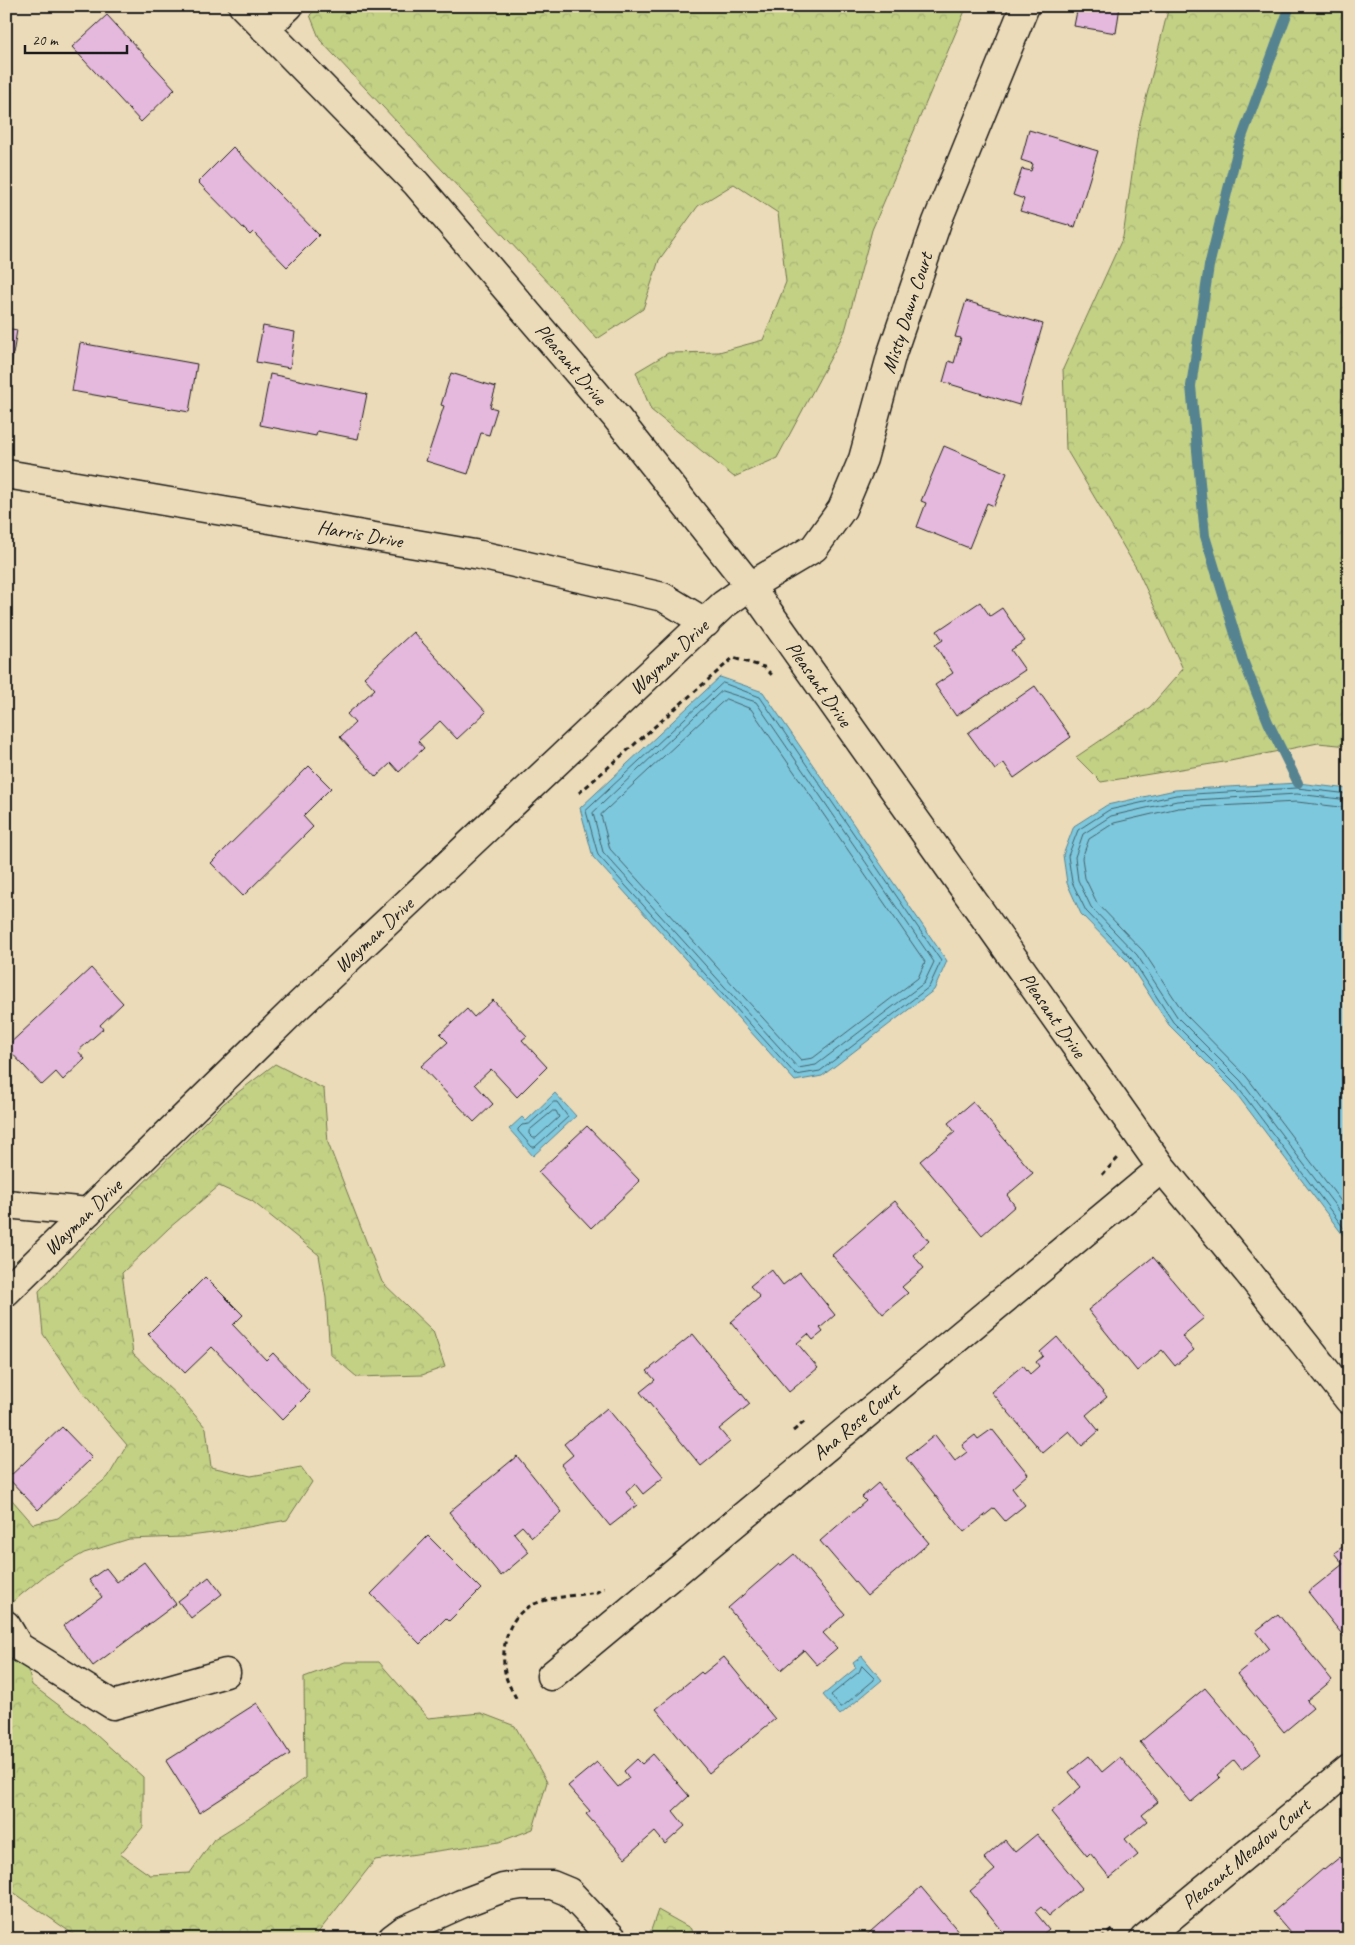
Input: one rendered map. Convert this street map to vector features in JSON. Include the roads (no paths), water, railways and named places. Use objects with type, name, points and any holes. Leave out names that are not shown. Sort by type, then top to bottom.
[{"type":"street","name":"Pleasant Drive","points":[[242,6],[416,183],[616,417],[750,586],[1162,1168],[1248,1272],[1349,1400]]},
{"type":"street","points":[[265,29],[289,6]]},
{"type":"street","name":"Misty Dawn Court","points":[[750,586],[814,548],[842,509],[863,459],[892,353],[937,222],[1025,6]]},
{"type":"street","name":"Harris Drive","points":[[6,474],[480,555],[663,597],[706,623]]},
{"type":"street","name":"Wayman Drive","points":[[6,1292],[451,860],[723,606],[750,586]]},
{"type":"street","name":"Ana Rose Court","points":[[551,1676],[1162,1168]]},
{"type":"street","points":[[6,1204],[88,1212]]},
{"type":"street","points":[[6,1625],[19,1647],[113,1705],[226,1673]]},
{"type":"street","name":"Pleasant Meadow Court","points":[[1144,1939],[1349,1769]]},
{"type":"street","points":[[392,1939],[404,1930],[461,1904],[503,1888],[552,1885],[569,1892],[613,1939]]},
{"type":"water","points":[[720,677],[763,692],[947,961],[934,990],[822,1076],[795,1081],[593,857],[580,808]]},
{"type":"water","points":[[1298,783],[1349,789],[1349,1243],[1232,1088],[1169,1025],[1128,962],[1081,914],[1067,883],[1063,855],[1074,826],[1107,805],[1175,790]]},
{"type":"water","points":[[555,1093],[576,1116],[533,1156],[509,1129],[522,1117],[526,1121]]},
{"type":"water","points":[[862,1656],[882,1680],[840,1715],[823,1695],[856,1668],[853,1663]]},
{"type":"waterway","points":[[1290,6],[1238,148],[1209,266],[1191,386],[1205,536],[1243,660],[1268,722],[1298,783]]}]
